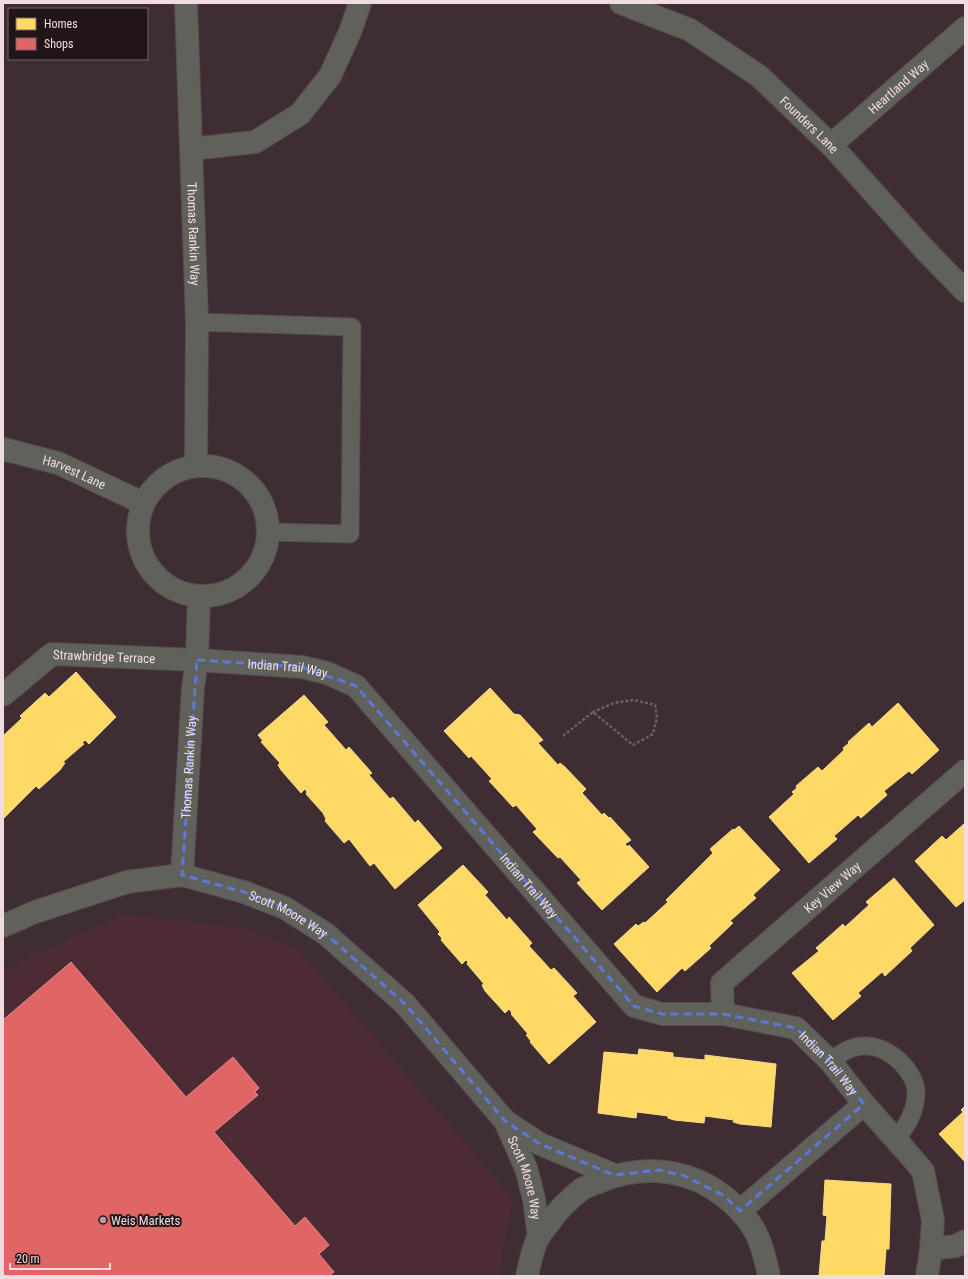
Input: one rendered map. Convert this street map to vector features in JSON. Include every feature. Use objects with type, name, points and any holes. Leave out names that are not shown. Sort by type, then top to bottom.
[{"type":"street","name":"Thomas Rankin Way","points":[[186,3],[197,322],[196,465]]},
{"type":"street","points":[[191,149],[255,142],[300,114],[330,76],[350,32],[360,3]]},
{"type":"street","name":"Founders Lane","points":[[621,3],[690,30],[759,76],[831,145],[925,250],[963,285]]},
{"type":"street","name":"Heartland Way","points":[[831,145],[965,28]]},
{"type":"street","name":"Harvest Lane","points":[[3,449],[58,463],[143,503]]},
{"type":"street","points":[[196,465],[218,466],[239,475],[255,490],[266,510],[269,532],[265,553],[254,571],[239,586],[220,594],[199,596],[179,592],[160,581],[146,565],[139,546],[137,525],[143,503],[156,485],[174,471],[196,465]]},
{"type":"street","name":"Thomas Rankin Way","points":[[182,875],[193,687],[197,660],[199,596]]},
{"type":"street","name":"Strawbridge Terrace","points":[[3,695],[52,654],[197,660]]},
{"type":"street","name":"Indian Trail Way","points":[[197,660],[302,667],[327,673],[356,686],[634,1006],[662,1014],[723,1014],[796,1028],[830,1061],[864,1104],[922,1171],[933,1220],[927,1276]]},
{"type":"street","name":"Key View Way","points":[[723,1014],[722,983],[965,771]]},
{"type":"street","name":"Scott Moore Way","points":[[3,926],[35,912],[127,882],[182,875],[244,892],[285,908],[326,934],[405,1004],[505,1121],[540,1144],[614,1175]]},
{"type":"street","name":"Indian Trail Way","points":[[740,1211],[864,1104]]},
{"type":"street","name":"Scott Moore Way","points":[[505,1121],[526,1168],[534,1199],[539,1237]]},
{"type":"street","points":[[527,1276],[531,1257],[539,1237],[558,1210],[583,1188],[614,1175],[636,1171],[659,1170],[682,1174],[703,1183],[723,1195],[740,1211],[755,1232],[765,1255],[770,1276]]},
{"type":"street","points":[[931,1249],[956,1246],[965,1241]]},
{"type":"lane","points":[[197,322],[352,326],[350,534],[269,532]]},
{"type":"lane","points":[[830,1061],[849,1048],[866,1046],[878,1048],[900,1060],[913,1077],[916,1094],[913,1111],[906,1127],[896,1140]]},
{"type":"path","points":[[563,736],[593,712],[614,703],[634,700],[655,705],[658,718],[653,734],[632,745],[593,712]]},
{"type":"highlighted area","points":[[197,660],[302,667],[356,686],[634,1006],[662,1014],[723,1014],[796,1028],[830,1061],[864,1104],[740,1211],[723,1195],[682,1175],[659,1170],[614,1175],[540,1144],[505,1121],[405,1004],[326,934],[285,908],[244,892],[182,875]]},
{"type":"shaded area","points":[[123,914],[245,928],[299,950],[513,1199],[499,1276],[3,1276],[3,970]]},
{"type":"building: Homes","points":[[76,672],[116,717],[89,744],[85,740],[82,743],[84,744],[63,762],[65,763],[60,770],[39,789],[36,786],[3,819],[3,736],[22,718],[20,716],[45,693],[49,697]]},
{"type":"building: Homes","points":[[490,688],[514,714],[520,715],[543,740],[538,743],[558,765],[560,763],[565,767],[586,789],[582,793],[602,815],[604,813],[609,818],[610,817],[631,840],[625,844],[628,847],[629,845],[649,867],[602,910],[577,883],[581,880],[560,857],[558,858],[533,832],[537,829],[516,805],[513,807],[489,781],[492,779],[471,756],[469,758],[444,731]]},
{"type":"building: Homes","points":[[304,695],[328,722],[324,725],[346,750],[349,747],[372,773],[369,775],[390,799],[393,797],[415,823],[418,820],[442,848],[395,889],[374,863],[370,866],[349,839],[344,843],[325,821],[326,819],[323,813],[306,794],[307,792],[305,789],[301,793],[281,770],[278,765],[280,763],[261,742],[263,741],[258,735]]},
{"type":"building: Homes","points":[[898,703],[939,750],[912,774],[909,771],[884,791],[887,795],[861,818],[858,815],[834,836],[837,839],[809,863],[769,817],[794,794],[792,792],[797,788],[796,786],[818,767],[822,771],[844,750],[843,748],[849,743],[848,742],[869,723],[872,727]]},
{"type":"building: Homes","points":[[965,823],[965,900],[956,907],[915,861],[942,836],[946,840]]},
{"type":"building: Homes","points":[[739,826],[780,870],[753,895],[756,898],[730,921],[733,923],[709,946],[711,948],[685,971],[682,968],[657,992],[614,944],[636,924],[638,926],[644,922],[645,923],[668,902],[666,900],[713,853],[710,849],[733,829],[734,830]]},
{"type":"building: Homes","points":[[463,865],[488,892],[485,895],[507,920],[509,917],[532,943],[529,946],[551,970],[554,968],[577,993],[573,996],[596,1022],[549,1064],[530,1042],[531,1041],[526,1035],[528,1034],[511,1014],[512,1013],[509,1009],[505,1013],[485,991],[482,985],[484,984],[467,964],[468,962],[466,960],[462,964],[441,940],[442,938],[438,934],[440,932],[418,905]]},
{"type":"building: Homes","points":[[894,878],[934,925],[910,948],[912,951],[885,976],[882,972],[858,993],[861,996],[833,1020],[792,973],[819,951],[816,948],[843,924],[845,927],[869,905],[866,902]]},
{"type":"building: Homes","points":[[639,1049],[673,1053],[673,1057],[705,1060],[705,1055],[776,1064],[771,1127],[740,1124],[733,1122],[734,1120],[705,1116],[704,1123],[674,1120],[668,1118],[668,1116],[637,1112],[636,1118],[598,1113],[604,1052],[638,1055]]},
{"type":"building: Homes","points":[[965,1106],[965,1162],[939,1134],[963,1112],[961,1110]]},
{"type":"building: Homes","points":[[825,1180],[891,1184],[889,1249],[886,1249],[884,1276],[819,1276],[822,1241],[825,1241],[827,1216],[823,1215]]},
{"type":"building: Shops","points":[[71,962],[186,1097],[233,1057],[259,1088],[255,1092],[258,1095],[214,1132],[295,1226],[305,1217],[329,1245],[319,1254],[334,1272],[329,1276],[3,1276],[3,1020]]},
{"type":"place","name":"Weis Markets","points":[[103,1220]]}]
